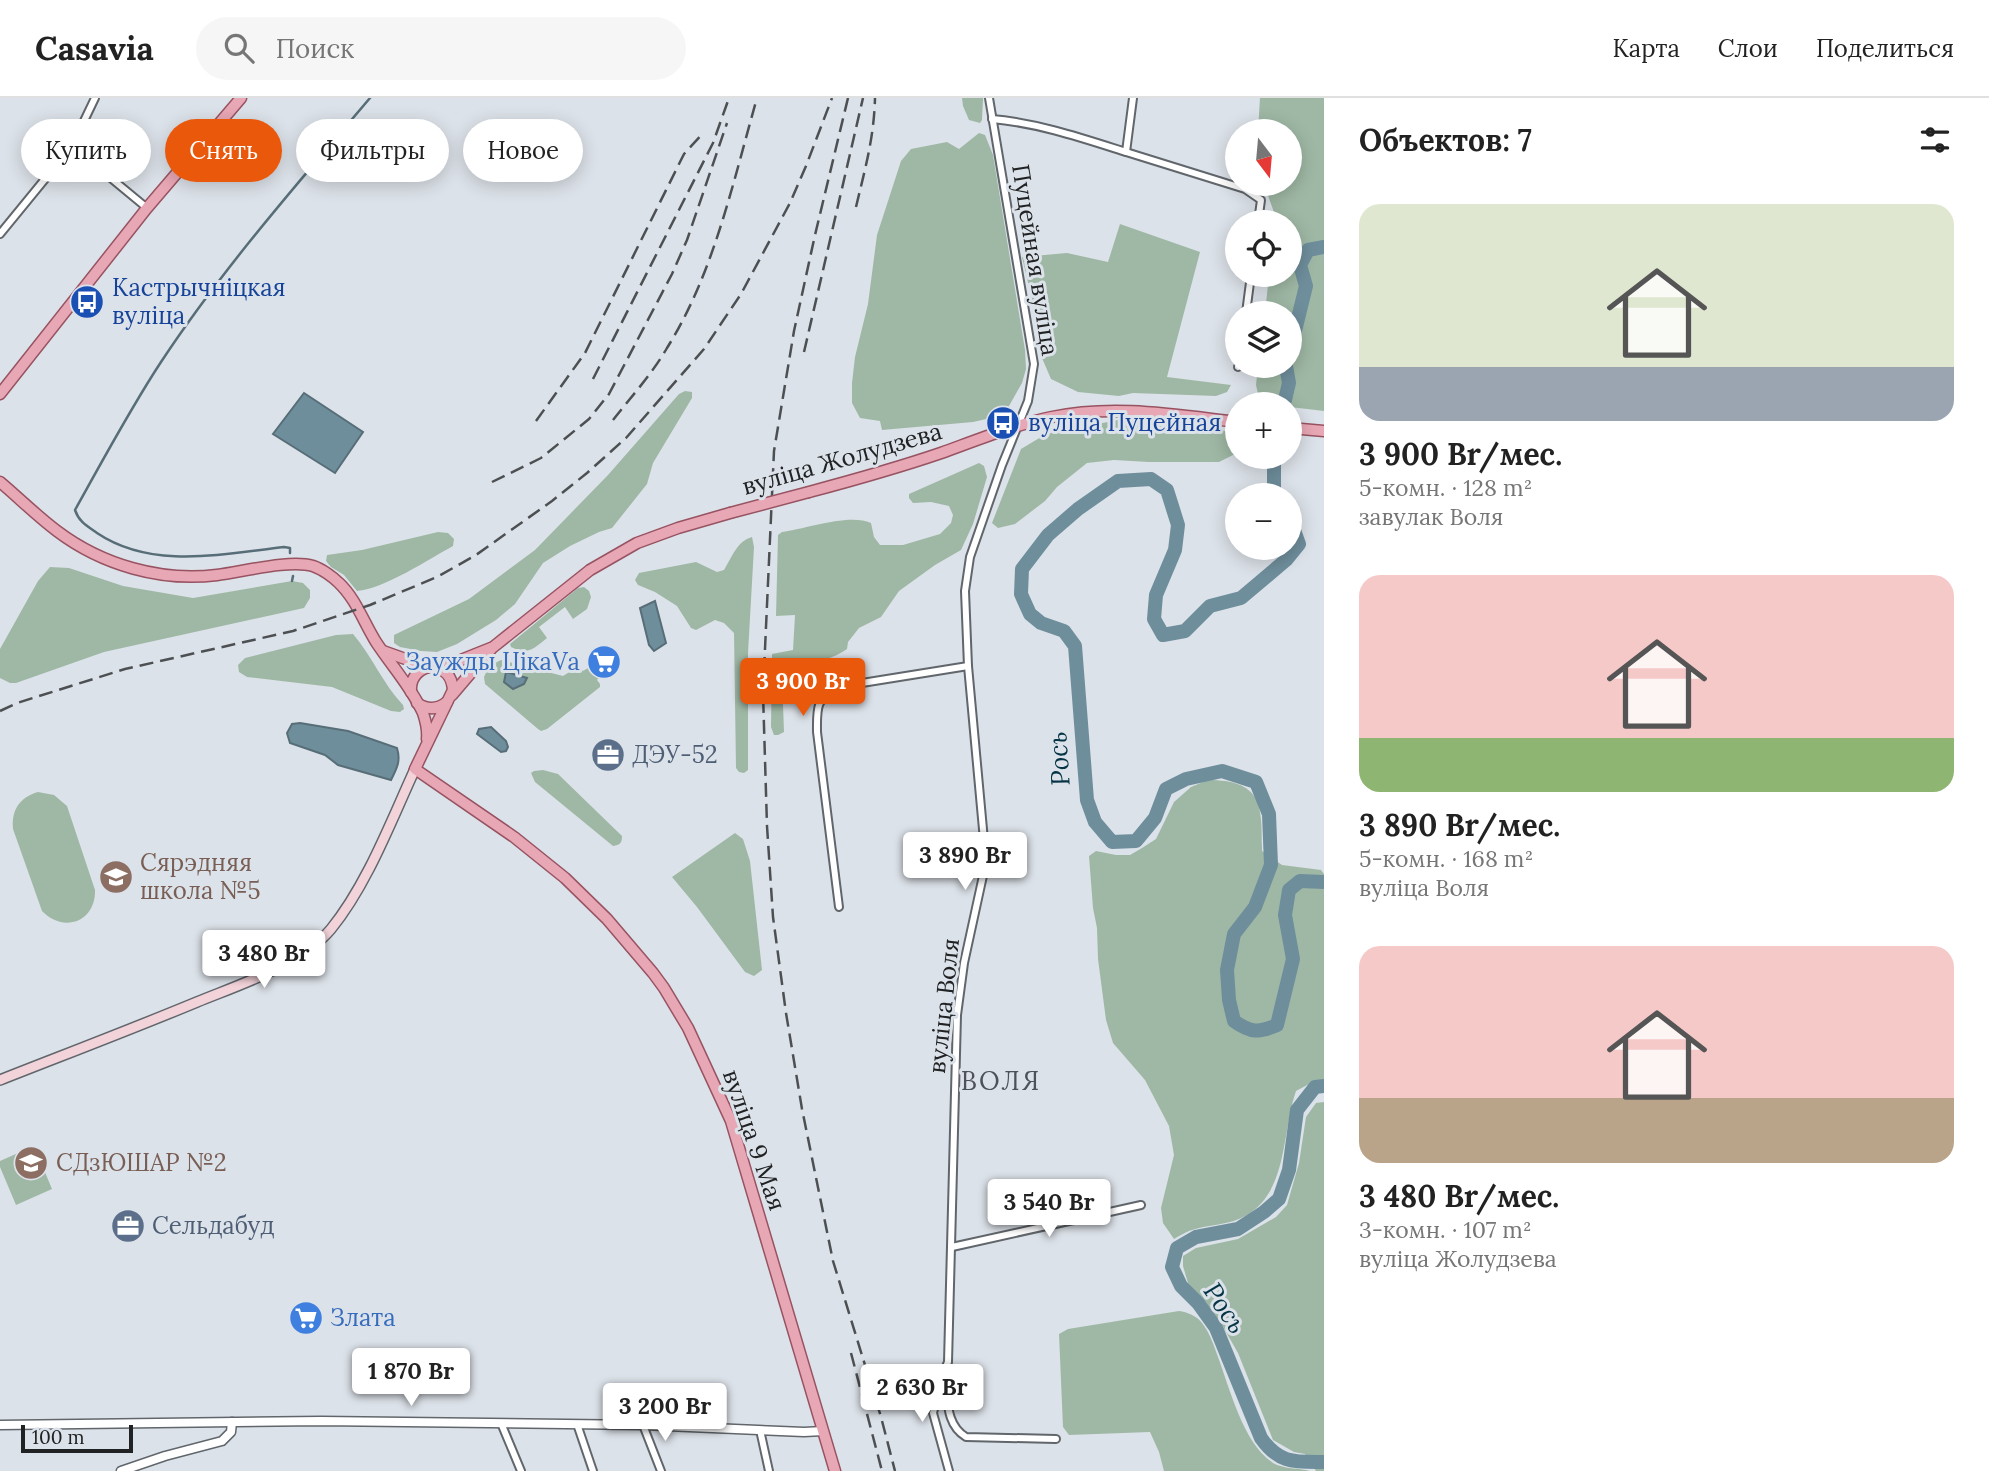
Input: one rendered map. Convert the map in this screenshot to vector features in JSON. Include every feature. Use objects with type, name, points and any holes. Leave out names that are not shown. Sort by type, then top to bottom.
[{"type":"main road","points":[[0,394],[147,208],[241,98]]},
{"type":"main road","name":"вуліца Жолудзева","points":[[492,648],[590,570],[637,543],[678,528],[883,473],[1019,426],[1063,415],[1137,410],[1225,421]]},
{"type":"main road","points":[[1302,429],[1324,431]]},
{"type":"main road","points":[[0,482],[58,532],[92,554],[149,573],[178,577],[286,565],[314,566],[341,584],[352,599],[382,651],[417,703],[426,724],[426,743]]},
{"type":"main road","points":[[411,693],[413,678],[419,671],[456,662],[492,648]]},
{"type":"main road","points":[[0,1080],[251,980],[313,946],[332,927],[353,895],[380,846],[426,743],[451,697],[492,648]]},
{"type":"main road","points":[[382,651],[448,674],[453,684],[451,697],[437,708],[426,708],[417,703]]},
{"type":"main road","name":"вуліца 9 Мая","points":[[415,769],[514,837],[565,878],[607,919],[664,988],[688,1028],[731,1121],[835,1471]]},
{"type":"street","points":[[85,119],[95,98]]},
{"type":"street","name":"Пуцейная вуліца","points":[[989,98],[1034,364],[1028,401],[1019,426]]},
{"type":"street","points":[[1126,152],[1133,98]]},
{"type":"street","points":[[992,119],[1016,121],[1066,134],[1245,189],[1261,200],[1260,210]]},
{"type":"street","points":[[0,234],[43,182]]},
{"type":"street","points":[[116,182],[147,208]]},
{"type":"street","name":"вуліца Воля","points":[[949,1471],[933,1413],[948,1362],[957,1015],[964,963],[986,862],[968,666],[965,591],[970,557],[1002,465],[1019,426]]},
{"type":"street","points":[[839,907],[817,732],[820,699],[836,687],[968,666]]},
{"type":"street","points":[[952,1247],[1141,1205]]},
{"type":"street","points":[[942,1376],[953,1425],[957,1432],[966,1437],[1056,1439]]},
{"type":"street","points":[[0,1425],[232,1422],[643,1424],[823,1431]]},
{"type":"street","points":[[121,1471],[165,1455],[222,1441],[232,1432],[232,1422]]},
{"type":"street","points":[[501,1423],[521,1471]]},
{"type":"street","points":[[577,1424],[593,1471]]},
{"type":"street","points":[[643,1424],[661,1471]]},
{"type":"street","points":[[761,1430],[769,1471]]},
{"type":"green space","points":[[962,98],[983,98],[980,123],[969,120]]},
{"type":"green space","points":[[1260,98],[1324,98],[1324,411],[1302,408],[1302,392],[1258,392],[1257,378],[1302,378],[1302,301],[1266,301],[1268,287],[1302,287],[1302,210],[1273,210],[1268,196],[1302,196],[1302,119],[1259,119]]},
{"type":"green space","points":[[979,133],[985,135],[993,155],[1025,350],[1026,369],[1022,383],[1009,406],[995,417],[973,422],[882,430],[880,421],[860,418],[852,403],[852,383],[855,357],[868,304],[877,235],[901,161],[911,149],[947,142],[959,149]]},
{"type":"green space","points":[[1120,224],[1200,252],[1167,377],[1231,385],[1227,392],[1216,396],[1133,393],[1119,396],[1078,392],[1051,379],[1042,358],[1022,257],[1067,253],[1108,262]]},
{"type":"green space","points":[[692,392],[692,398],[653,463],[647,484],[612,528],[570,546],[543,563],[515,604],[496,620],[457,644],[437,652],[400,647],[394,643],[394,635],[469,599],[535,550],[608,475],[679,394]]},
{"type":"green space","points":[[1118,420],[1225,431],[1225,459],[1219,462],[1114,460],[1087,463],[1015,524],[998,528],[992,523],[1021,449],[1046,434]]},
{"type":"green space","points":[[979,463],[984,466],[987,477],[973,524],[961,550],[899,591],[881,617],[859,628],[848,642],[847,649],[825,659],[785,667],[782,677],[784,732],[774,735],[771,727],[772,654],[793,650],[795,615],[776,616],[778,535],[782,532],[851,520],[871,523],[874,537],[880,545],[903,545],[940,534],[951,523],[953,515],[949,506],[931,502],[913,503],[909,494]]},
{"type":"green space","points":[[438,532],[448,533],[454,539],[453,546],[393,579],[368,589],[357,591],[344,575],[326,561],[327,555],[362,550]]},
{"type":"green space","points":[[752,537],[754,547],[748,653],[748,770],[744,773],[736,768],[734,633],[724,623],[715,620],[696,630],[691,628],[677,606],[638,585],[635,580],[639,573],[696,562],[717,572],[724,570],[739,546]]},
{"type":"green space","points":[[50,567],[69,568],[123,586],[193,598],[292,581],[303,583],[310,590],[310,598],[304,608],[104,652],[10,683],[0,678],[0,649],[38,581]]},
{"type":"green space","points":[[584,587],[591,597],[587,609],[573,619],[565,607],[539,627],[547,638],[538,645],[527,651],[511,647],[510,644],[578,588]]},
{"type":"green space","points":[[353,634],[403,705],[404,709],[400,712],[391,711],[332,687],[247,677],[239,672],[238,665],[245,658],[336,635]]},
{"type":"green space","points":[[501,660],[563,676],[579,666],[583,671],[593,665],[600,675],[597,680],[600,687],[541,731],[485,684],[484,677],[489,666]]},
{"type":"green space","points":[[543,770],[558,774],[622,836],[620,843],[613,846],[535,782],[531,773]]},
{"type":"green space","points":[[1208,780],[1240,785],[1256,799],[1261,821],[1262,851],[1282,865],[1321,870],[1324,874],[1324,1079],[1296,1091],[1277,1176],[1260,1204],[1240,1219],[1196,1229],[1174,1239],[1163,1223],[1161,1208],[1174,1155],[1169,1126],[1145,1080],[1113,1043],[1106,1020],[1089,856],[1096,851],[1130,855],[1142,848],[1156,839],[1174,802],[1191,787]]},
{"type":"green space","points":[[38,792],[54,795],[67,806],[95,890],[90,910],[77,921],[60,922],[42,911],[13,829],[18,805],[26,797]]},
{"type":"green space","points":[[735,833],[743,839],[750,861],[762,970],[754,976],[745,972],[672,877]]},
{"type":"green space","points":[[1324,1102],[1324,1471],[1316,1471],[1305,1454],[1294,1452],[1273,1440],[1238,1353],[1222,1325],[1188,1283],[1183,1256],[1196,1248],[1238,1239],[1276,1217],[1287,1205],[1299,1163],[1306,1117],[1316,1103]]},
{"type":"green space","points":[[34,1146],[52,1189],[16,1205],[0,1161]]},
{"type":"green space","points":[[1179,1311],[1197,1318],[1207,1331],[1239,1414],[1253,1442],[1273,1463],[1310,1471],[1164,1471],[1150,1432],[1069,1435],[1063,1427],[1059,1334],[1068,1329]]},
{"type":"water","points":[[304,393],[363,432],[335,473],[273,434]]},
{"type":"water","points":[[655,601],[666,643],[654,651],[649,645],[640,608]]},
{"type":"water","points":[[506,672],[527,678],[524,684],[513,689],[504,682]]},
{"type":"water","points":[[292,724],[348,731],[397,748],[398,764],[391,780],[338,765],[325,755],[290,743],[287,733]]},
{"type":"water","points":[[491,727],[506,741],[506,751],[501,752],[477,734],[479,729]]},
{"type":"waterway","points":[[290,553],[290,548],[284,547],[188,556],[141,552],[118,545],[97,533],[81,521],[75,510],[138,398],[185,327],[262,227],[370,98]]},
{"type":"waterway","name":"Рось","points":[[1302,302],[1306,286],[1300,265],[1308,250],[1324,247]]},
{"type":"waterway","name":"Рось","points":[[1287,392],[1288,378]]},
{"type":"waterway","name":"Рось","points":[[1274,469],[1274,483]]},
{"type":"waterway","name":"Рось","points":[[1286,560],[1241,598],[1210,606],[1185,631],[1163,635],[1154,619],[1156,595],[1175,550],[1178,525],[1167,490],[1151,479],[1118,481],[1078,509],[1048,535],[1022,569],[1021,594],[1030,614],[1041,623],[1064,631],[1075,646],[1087,800],[1095,822],[1112,842],[1136,841],[1155,818],[1166,789],[1186,779],[1222,771],[1256,782],[1269,814],[1271,865],[1255,907],[1234,934],[1227,970],[1229,1000],[1234,1021],[1240,1025],[1250,1030],[1277,1025],[1293,959],[1285,915],[1289,890],[1300,881],[1324,882]]},
{"type":"waterway","points":[[292,581],[293,576]]},
{"type":"waterway","name":"Рось","points":[[1324,1086],[1315,1087],[1297,1110],[1289,1170],[1279,1199],[1238,1229],[1196,1237],[1177,1248],[1172,1267],[1181,1286],[1198,1303],[1216,1328],[1261,1438],[1274,1453],[1288,1460],[1324,1462]]},
{"type":"railway","points":[[593,379],[713,143],[729,98]]},
{"type":"railway","points":[[613,420],[661,358],[698,289],[721,226],[757,98]]},
{"type":"railway","points":[[0,711],[17,703],[125,669],[293,631],[370,605],[437,577],[476,555],[552,501],[626,438],[704,349],[741,294],[790,203],[832,98]]},
{"type":"railway","points":[[848,98],[794,331],[774,451],[763,693],[767,826],[773,917],[802,1109],[833,1261],[895,1471]]},
{"type":"railway","points":[[804,352],[863,98]]},
{"type":"railway","points":[[856,207],[871,140],[875,98]]},
{"type":"railway","points":[[492,482],[541,458],[589,419],[609,394],[687,240],[727,123]]},
{"type":"railway","points":[[536,421],[585,353],[684,154],[704,132]]},
{"type":"railway","points":[[851,1353],[882,1471]]},
{"type":"place","name":"Кастрычніцкая вуліца","points":[[87,302]]},
{"type":"place","name":"вуліца Пуцейная","points":[[1003,423]]},
{"type":"place","name":"Заужды ЦікаVа","points":[[604,662]]},
{"type":"place","name":"ДЭУ-52","points":[[608,755]]},
{"type":"place","name":"Сярэдняя школа №5","points":[[116,877]]},
{"type":"place","name":"СДзЮШАР №2","points":[[31,1163]]},
{"type":"place","name":"Сельдабуд","points":[[128,1226]]},
{"type":"place","name":"Злата","points":[[306,1318]]},
{"type":"district","name":"ВОЛЯ","points":[[1001,1081]]}]
